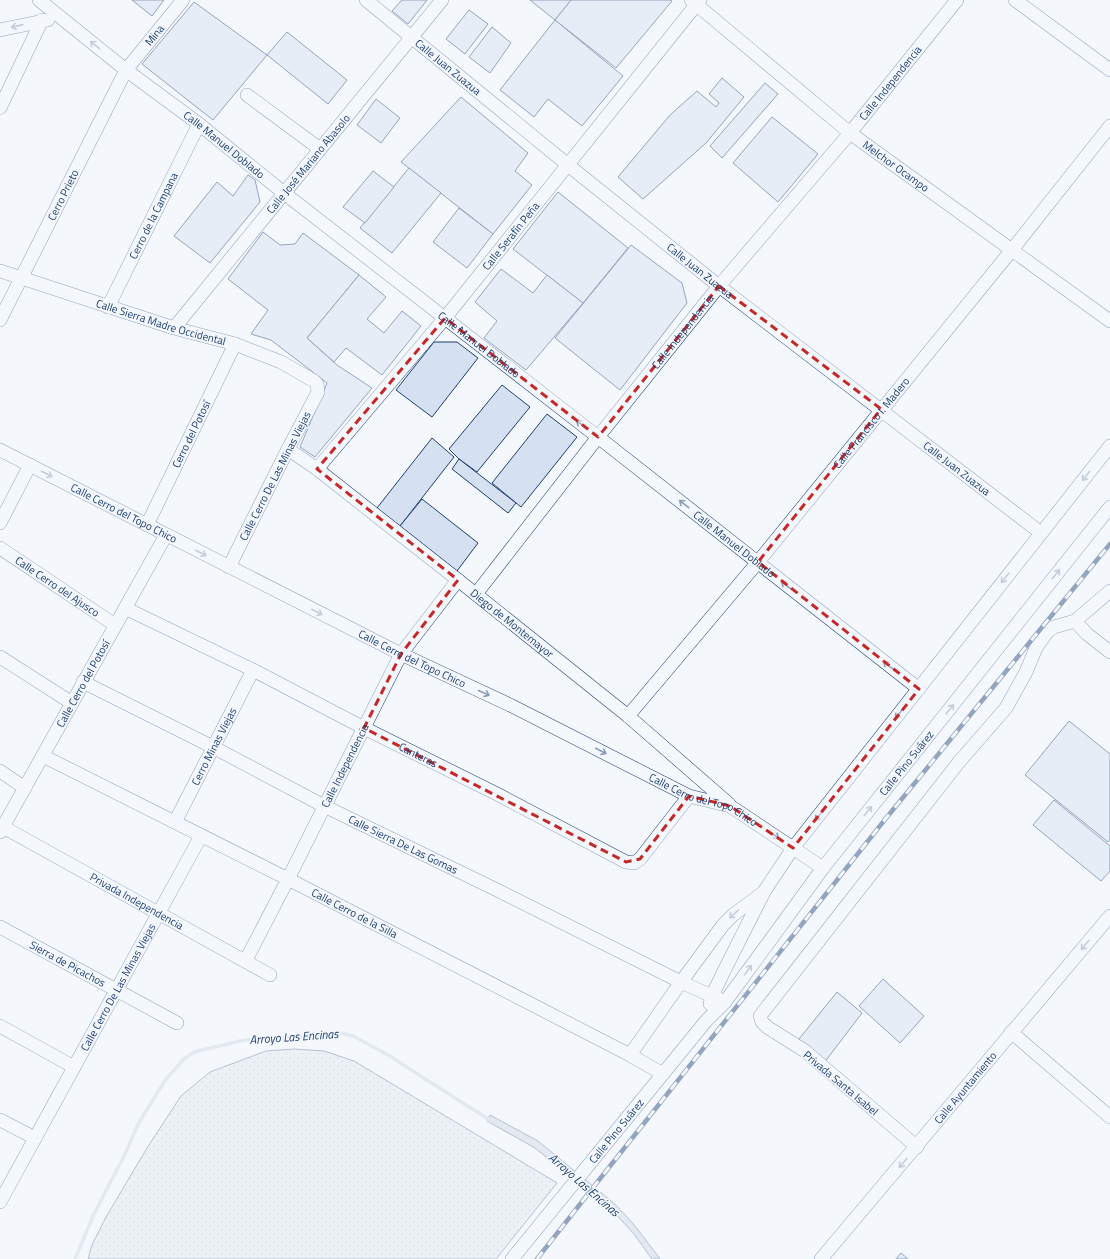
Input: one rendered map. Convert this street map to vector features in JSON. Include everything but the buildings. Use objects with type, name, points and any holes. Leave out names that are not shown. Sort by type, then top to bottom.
[{"type":"street","name":"Calle Manuel Doblado","points":[[38,0],[126,70],[199,124],[284,193],[919,689]]},
{"type":"street","name":"Mina","points":[[126,70],[183,0]]},
{"type":"street","name":"Calle Juan Zuazua","points":[[366,0],[719,286],[1041,533]]},
{"type":"street","name":"Calle José Mariano Abasolo","points":[[174,328],[442,0]]},
{"type":"street","name":"Calle Independencia","points":[[476,594],[598,437],[719,286],[850,133],[957,0]]},
{"type":"street","points":[[1016,0],[1110,70]]},
{"type":"street","name":"Melchor Ocampo","points":[[696,2],[850,133],[1011,251],[1110,321]]},
{"type":"street","name":"Calle Serafín Peña","points":[[317,469],[444,318],[568,165],[696,2]]},
{"type":"street","points":[[0,30],[42,20],[62,18]]},
{"type":"street","points":[[0,108],[42,20]]},
{"type":"street","name":"Cerro Prieto","points":[[0,320],[126,70]]},
{"type":"street","points":[[247,95],[320,149]]},
{"type":"street","name":"Cerro de la Campana","points":[[108,307],[199,124]]},
{"type":"street","name":"Calle Francisco I. Madero","points":[[628,716],[758,562],[1011,251],[1110,126]]},
{"type":"street","name":"Calle Sierra Madre Occidental","points":[[0,271],[174,328],[235,344],[281,362],[317,384]]},
{"type":"street","name":"Cerro del Potosí","points":[[147,525],[235,344]]},
{"type":"street","name":"Calle Cerro De Las Minas Viejas","points":[[229,567],[318,392],[317,384]]},
{"type":"street","name":"Calle Pino Suárez","points":[[706,1021],[712,996],[726,967],[765,890],[793,848],[1110,446]]},
{"type":"street","name":"Diego de Montemayor","points":[[288,449],[317,469],[628,716],[730,806]]},
{"type":"street","name":"Calle Cerro del Topo Chico","points":[[0,450],[401,654],[510,705],[689,796],[730,806],[823,868]]},
{"type":"street","points":[[0,523],[30,466]]},
{"type":"street","name":"Calle Pino Suárez","points":[[512,1259],[706,1021],[725,1002],[823,868],[1110,507]]},
{"type":"street","name":"Calle Cerro del Potosí","points":[[1,829],[166,535]]},
{"type":"street","name":"Calle Cerro del Ajusco","points":[[0,548],[115,625]]},
{"type":"street","name":"Calle Independencia","points":[[246,960],[401,654],[458,580]]},
{"type":"street","points":[[1110,591],[1075,621],[1087,634],[1110,652]]},
{"type":"street","name":"Canteras","points":[[125,608],[253,670],[364,728],[497,794],[626,862],[634,863],[640,859],[689,796]]},
{"type":"street","name":"Privada Santa Isabel","points":[[917,1147],[805,1051],[763,1023],[760,1016],[959,762],[1006,708],[1026,672],[1036,648],[1048,631],[1054,627],[1075,621]]},
{"type":"street","points":[[0,657],[72,703]]},
{"type":"street","name":"Cerro Minas Viejas","points":[[175,822],[253,670]]},
{"type":"street","name":"Calle Sierra De Las Gomas","points":[[83,682],[213,747],[324,806],[498,890],[681,982],[725,1002]]},
{"type":"street","name":"Calle Cerro de la Silla","points":[[43,756],[288,879],[630,1055],[663,1074]]},
{"type":"street","points":[[0,772],[25,788]]},
{"type":"street","name":"Privada Independencia","points":[[1,829],[246,960],[270,975]]},
{"type":"street","name":"Calle Cerro De Las Minas Viejas","points":[[0,1202],[202,836]]},
{"type":"street","name":"Calle Pino Suárez","points":[[630,1055],[723,925],[733,915],[765,890]]},
{"type":"street","name":"Calle Ayuntamiento","points":[[821,1259],[917,1147],[1011,1032],[1110,916]]},
{"type":"street","name":"Sierra de Picachos","points":[[0,927],[177,1023]]},
{"type":"street","points":[[0,1026],[74,1067]]},
{"type":"street","points":[[1011,1032],[1110,1117]]},
{"type":"street","points":[[0,1120],[35,1138]]},
{"type":"highlighted area","points":[[719,286],[881,409],[758,562],[919,689],[793,848],[730,806],[689,796],[640,859],[626,862],[364,728],[401,654],[458,580],[317,469],[445,318],[598,437]]},
{"type":"shaded area","points":[[294,1049],[324,1051],[354,1061],[557,1183],[496,1259],[88,1259],[92,1245],[106,1217],[147,1148],[181,1096],[210,1072],[266,1051]]},
{"type":"water","points":[[490,1115],[538,1141],[610,1200],[630,1221],[660,1259],[652,1259],[634,1234],[611,1209],[535,1148],[487,1121]]},
{"type":"waterway","name":"Arroyo Las Encinas","points":[[75,1259],[94,1214],[125,1154],[138,1124],[166,1079],[184,1059],[194,1052],[259,1038],[287,1038],[325,1033],[341,1033],[353,1036],[388,1055],[491,1121]]},
{"type":"railway","points":[[537,1259],[883,822],[1110,544]]}]
